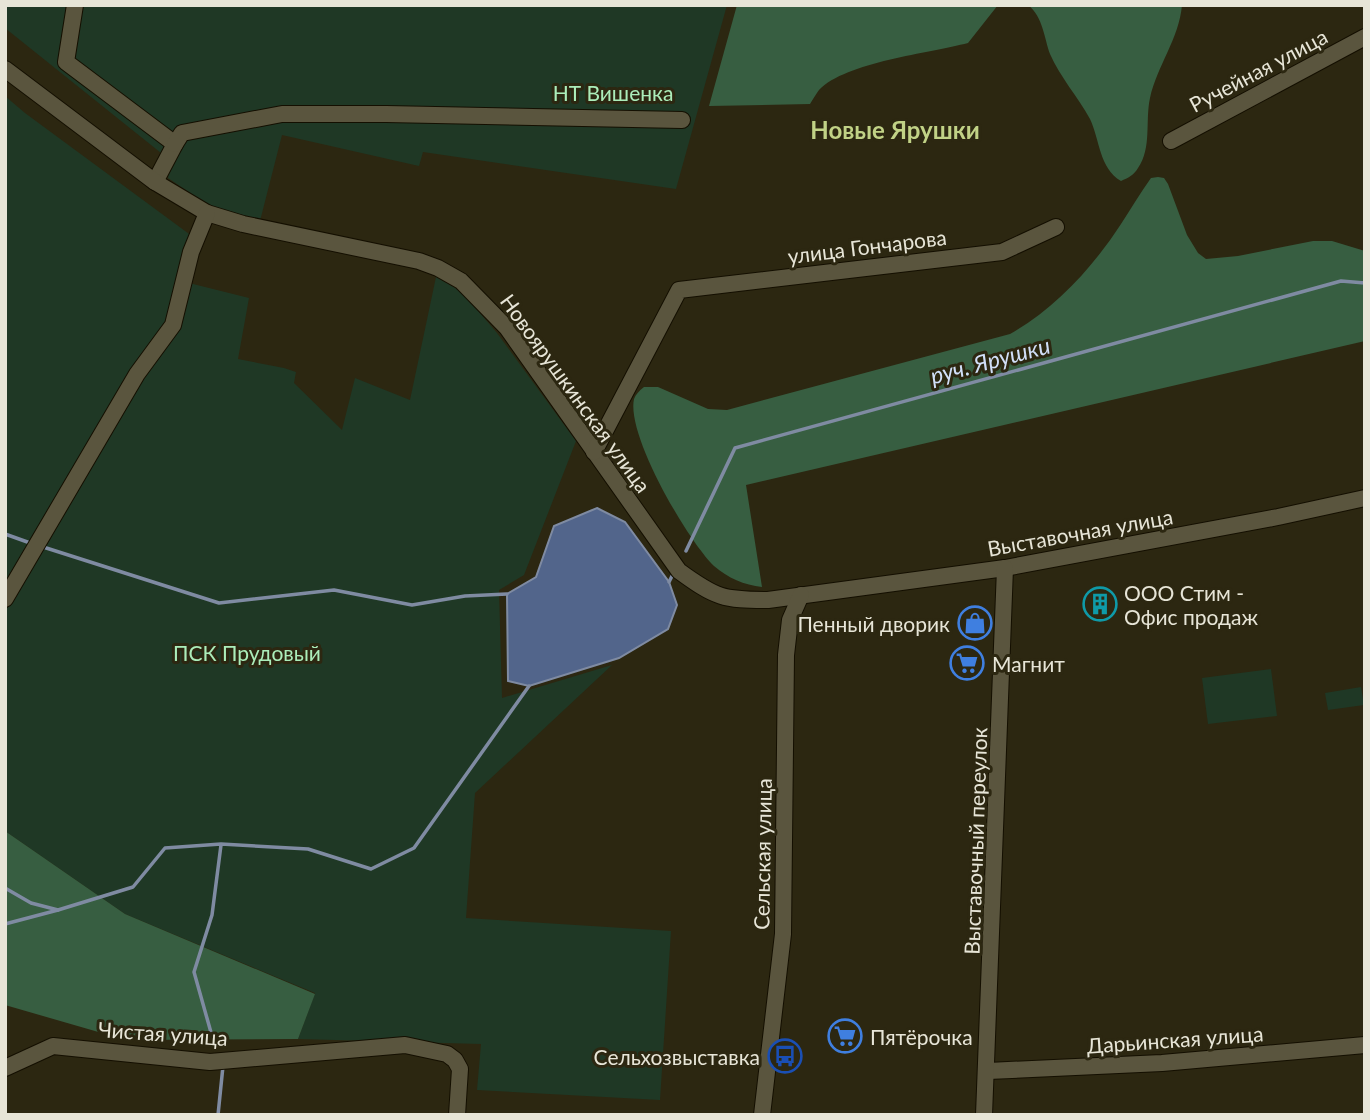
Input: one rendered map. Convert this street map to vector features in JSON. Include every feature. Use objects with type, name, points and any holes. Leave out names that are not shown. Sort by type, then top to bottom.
[{"type":"street","points":[[75,5],[66,62],[175,144]]},
{"type":"street","name":"Ручейная улица","points":[[1171,141],[1365,37]]},
{"type":"street","name":"Новоярушкинская улица","points":[[5,69],[155,182],[207,213],[243,224],[419,261],[461,281],[507,328],[679,571],[708,592],[733,600],[768,600],[801,595]]},
{"type":"street","points":[[155,182],[182,133],[282,114],[682,120]]},
{"type":"street","points":[[5,599],[137,374],[173,325],[191,252],[207,213]]},
{"type":"street","name":"улица Гончарова","points":[[594,452],[679,290],[1002,252],[1056,227]]},
{"type":"street","name":"Выставочная улица","points":[[801,595],[1005,568],[1365,498]]},
{"type":"street","name":"Выставочный переулок","points":[[984,1115],[988,1071],[1005,568]]},
{"type":"street","name":"Сельская улица","points":[[762,1115],[783,934],[786,656],[790,620],[801,595]]},
{"type":"street","name":"Чистая улица","points":[[5,1068],[53,1046],[210,1062],[405,1045],[447,1054],[455,1060],[460,1069],[457,1115]]},
{"type":"street","name":"Дарьинская улица","points":[[988,1071],[1162,1063],[1365,1045]]},
{"type":"green space","name":"НТ Вишенка","points":[[5,5],[727,5],[676,189],[423,152],[419,166],[282,135],[260,221],[208,205],[168,178],[171,161],[5,28]]},
{"type":"green space","points":[[737,5],[998,5],[968,43],[868,65],[848,72],[819,90],[810,104],[709,106]]},
{"type":"green space","points":[[1028,5],[1182,5],[1177,29],[1153,86],[1145,152],[1133,174],[1121,181],[1108,169],[1090,119],[1054,62],[1040,21]]},
{"type":"green space","name":"ПСК Прудовый","points":[[5,96],[200,242],[189,283],[249,298],[238,359],[296,372],[294,383],[342,430],[355,378],[410,400],[436,277],[462,292],[497,333],[576,441],[524,575],[499,590],[502,698],[612,665],[475,793],[466,918],[671,931],[660,1100],[477,1090],[481,1044],[298,1039],[315,993],[125,914],[5,831]]},
{"type":"green space","points":[[1151,178],[1164,178],[1168,184],[1187,235],[1198,253],[1206,259],[1238,256],[1313,241],[1332,241],[1365,251],[1365,341],[746,485],[762,587],[749,585],[714,566],[675,512],[639,437],[634,399],[642,388],[658,387],[708,409],[727,410],[1010,334],[1058,300],[1072,286],[1110,240]]},
{"type":"green space","points":[[1271,669],[1277,716],[1208,724],[1202,678]]},
{"type":"green space","points":[[1361,687],[1364,705],[1328,710],[1325,693]]},
{"type":"green space","points":[[5,831],[125,914],[315,994],[298,1039],[126,1040],[5,1005]]},
{"type":"water","points":[[597,508],[625,522],[669,582],[677,605],[668,629],[619,658],[529,686],[508,681],[507,594],[536,577],[554,526]]},
{"type":"waterway","name":"руч. Ярушки","points":[[686,551],[735,448],[1341,281],[1365,283]]},
{"type":"waterway","points":[[5,534],[33,544]]},
{"type":"waterway","points":[[40,546],[219,603],[334,590],[412,605],[465,596],[507,594]]},
{"type":"waterway","name":"руч. Ярушки","points":[[669,582],[672,576]]},
{"type":"waterway","points":[[5,888],[31,903],[58,910],[133,887],[165,848],[221,844],[308,849],[371,869],[414,848],[529,686]]},
{"type":"waterway","points":[[212,1036],[194,972],[212,915],[221,845]]},
{"type":"waterway","points":[[5,924],[58,910]]},
{"type":"waterway","points":[[218,1115],[223,1066]]},
{"type":"place","name":"ООО Стим - Офис продаж","points":[[1100,604]]},
{"type":"place","name":"Пенный дворик","points":[[975,623]]},
{"type":"place","name":"Магнит","points":[[967,663]]},
{"type":"place","name":"Пятёрочка","points":[[845,1036]]},
{"type":"place","name":"Сельхозвыставка","points":[[785,1056]]},
{"type":"district","name":"Новые Ярушки","points":[[895,129]]}]
